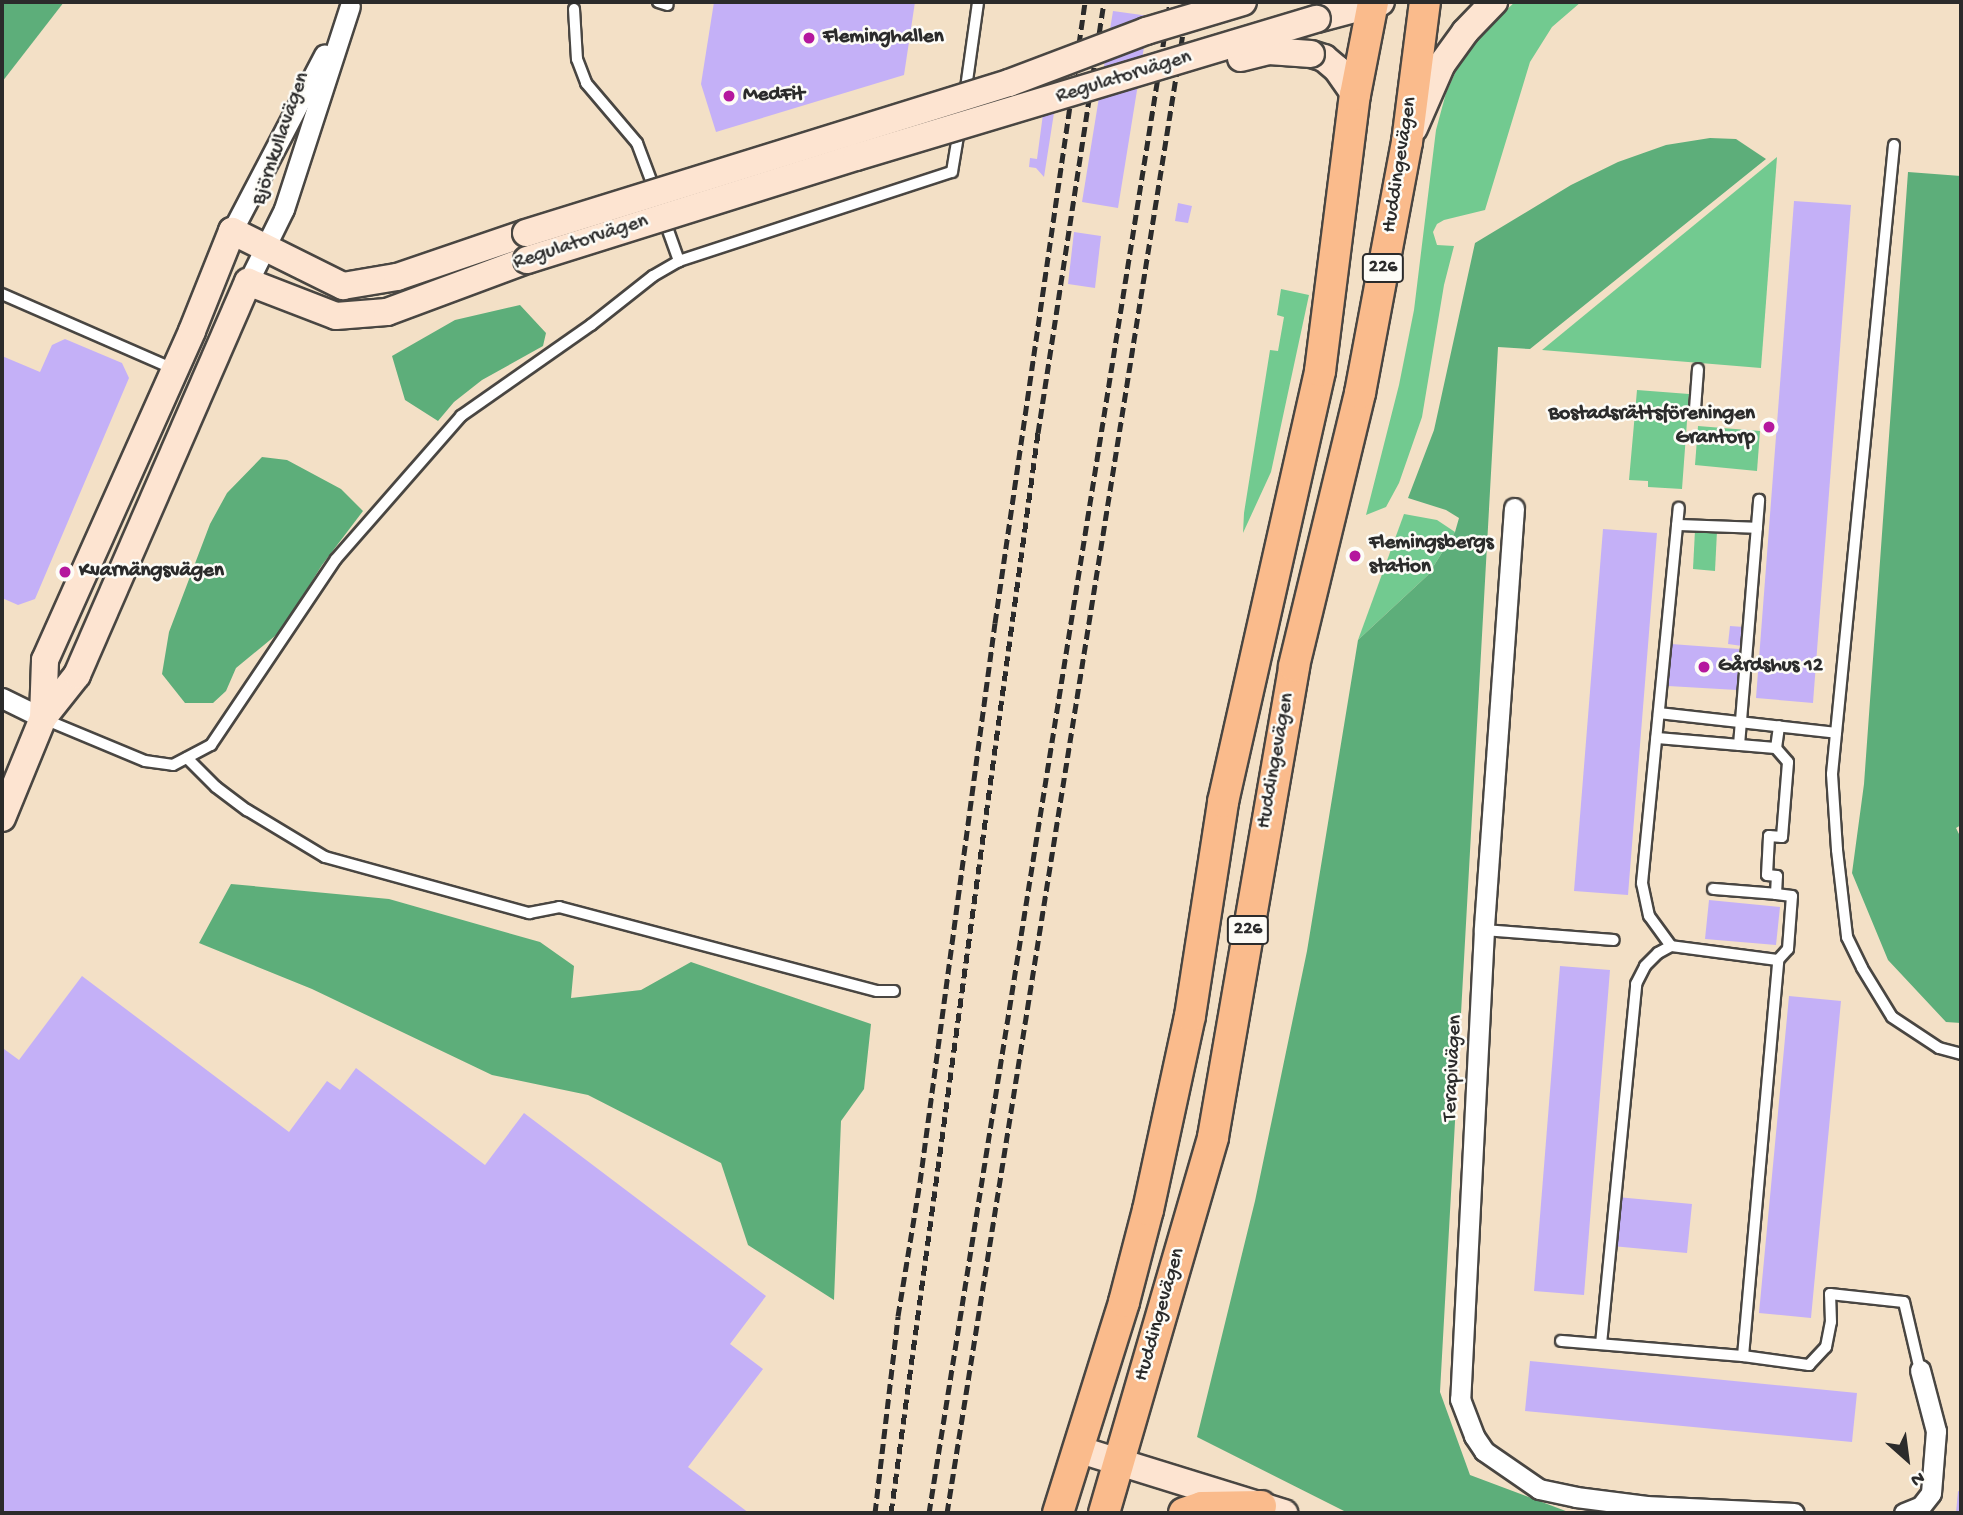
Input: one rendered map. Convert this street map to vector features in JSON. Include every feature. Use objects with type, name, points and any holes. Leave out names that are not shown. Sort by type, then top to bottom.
[{"type":"main road","name":"Huddingevägen","points":[[1104,1513],[1213,1137],[1294,667],[1360,393],[1407,142],[1425,2]]},
{"type":"main road","name":"Huddingevägen","points":[[1059,1513],[1124,1302],[1148,1210],[1190,1016],[1223,802],[1320,371],[1355,95],[1376,3]]},
{"type":"main road","points":[[1184,1513],[1202,1507],[1272,1510]]},
{"type":"street","points":[[1407,142],[1442,64],[1465,32],[1494,2]]},
{"type":"street","name":"Regulatorvägen","points":[[232,231],[343,286],[397,277],[526,233],[1009,83],[1146,31],[1236,3]]},
{"type":"street","name":"Regulatorvägen","points":[[216,268],[336,316],[387,312],[527,260],[856,157],[1376,3]]},
{"type":"street","name":"Björnkullavägen","points":[[232,231],[351,4]]},
{"type":"street","name":"Björnkullavägen","points":[[248,282],[284,209],[351,4]]},
{"type":"street","points":[[991,119],[1269,51],[1311,54],[1324,58],[1337,69],[1355,95]]},
{"type":"street","points":[[43,718],[45,660],[175,369],[232,231]]},
{"type":"street","points":[[2,818],[43,718],[77,675],[248,282]]},
{"type":"street","name":"Terapivägen","points":[[1514,508],[1484,930],[1460,1399],[1474,1436],[1484,1451],[1539,1489],[1646,1509],[1794,1513]]},
{"type":"street","points":[[2,698],[43,718]]},
{"type":"street","points":[[1905,1513],[1921,1506],[1931,1493],[1936,1431],[1920,1370]]},
{"type":"street","points":[[1077,1449],[1272,1510]]},
{"type":"lane","points":[[964,104],[978,2]]},
{"type":"lane","points":[[575,9],[577,59],[586,83],[638,143],[679,261]]},
{"type":"lane","points":[[43,718],[145,761],[173,765],[211,745],[336,559],[461,416],[591,325],[653,276],[679,261],[952,172],[961,118]]},
{"type":"lane","points":[[1894,145],[1832,774],[1835,815],[1847,937],[1862,968],[1892,1017],[1939,1048],[1961,1054]]},
{"type":"lane","points":[[2,294],[175,369]]},
{"type":"lane","points":[[1695,409],[1698,369]]},
{"type":"lane","points":[[1739,745],[1759,500]]},
{"type":"lane","points":[[1671,946],[1649,916],[1642,883],[1679,508]]},
{"type":"lane","points":[[1677,525],[1757,528]]},
{"type":"lane","points":[[1659,713],[1836,733]]},
{"type":"lane","points":[[1776,748],[1779,726]]},
{"type":"lane","points":[[1656,738],[1776,748],[1788,762],[1782,837],[1769,836],[1767,875],[1777,876],[1776,894]]},
{"type":"lane","points":[[187,758],[216,787],[247,810],[325,857],[529,913],[559,907],[877,991],[894,991]]},
{"type":"lane","points":[[1713,889],[1792,896],[1788,950],[1778,960],[1742,1356]]},
{"type":"lane","points":[[1484,930],[1614,940]]},
{"type":"lane","points":[[1601,1344],[1636,984],[1645,967],[1658,953],[1671,946],[1778,960]]},
{"type":"lane","points":[[1561,1341],[1742,1356],[1809,1365],[1826,1348],[1831,1322],[1830,1294],[1904,1302],[1920,1370]]},
{"type":"green space","points":[[2,2],[64,2],[2,82]]},
{"type":"green space","points":[[1515,2],[1581,2],[1552,27],[1530,62],[1485,210],[1444,220],[1437,224],[1433,232],[1437,245],[1454,246],[1444,285],[1422,417],[1399,483],[1386,507],[1366,515],[1399,385],[1414,310],[1436,130],[1446,93],[1460,62],[1485,29]]},
{"type":"green space","points":[[1710,138],[1736,139],[1766,159],[1530,349],[1498,347],[1440,1392],[1470,1475],[1571,1513],[1348,1513],[1197,1437],[1255,1201],[1307,951],[1358,640],[1428,575],[1455,532],[1459,518],[1446,510],[1408,498],[1434,430],[1475,243],[1571,185],[1618,162],[1666,145]]},
{"type":"green space","points":[[1777,157],[1761,368],[1542,350]]},
{"type":"green space","points":[[1908,172],[1961,176],[1961,825],[1956,828],[1961,838],[1961,1023],[1946,1022],[1888,960],[1852,873],[1864,784]]},
{"type":"green space","points":[[1281,289],[1309,295],[1271,472],[1243,533],[1270,350],[1278,351],[1284,317],[1277,315]]},
{"type":"green space","points":[[520,305],[546,333],[543,346],[482,380],[454,402],[438,421],[405,400],[392,356],[455,320]]},
{"type":"green space","points":[[1637,390],[1689,394],[1682,489],[1648,487],[1648,481],[1629,480]]},
{"type":"green space","points":[[1698,426],[1760,431],[1757,471],[1695,465]]},
{"type":"green space","points":[[262,457],[287,460],[341,489],[363,511],[322,565],[281,631],[236,668],[226,691],[213,703],[185,703],[162,674],[169,632],[210,524],[227,493]]},
{"type":"green space","points":[[1404,514],[1437,520],[1455,532],[1428,575],[1358,640]]},
{"type":"green space","points":[[1695,530],[1717,531],[1715,571],[1693,569]]},
{"type":"green space","points":[[231,884],[389,899],[540,942],[574,966],[571,998],[641,990],[691,962],[871,1024],[864,1089],[841,1121],[834,1300],[748,1245],[721,1163],[588,1095],[492,1075],[312,989],[199,943]]},
{"type":"building","name":"Fleminghallen","points":[[714,2],[915,2],[904,75],[716,132],[701,84]]},
{"type":"building","points":[[1113,11],[1149,16],[1118,208],[1082,202]]},
{"type":"building","points":[[1045,99],[1056,100],[1044,177],[1036,168],[1029,167],[1030,158],[1037,159]]},
{"type":"building","points":[[1794,201],[1851,205],[1813,703],[1756,698]]},
{"type":"building","points":[[1178,203],[1192,206],[1188,223],[1175,221]]},
{"type":"building","points":[[1074,232],[1101,236],[1095,288],[1068,284]]},
{"type":"building","points":[[65,339],[122,363],[129,378],[35,599],[18,605],[2,598],[2,356],[40,372],[52,345]]},
{"type":"building","points":[[1603,529],[1657,533],[1628,895],[1574,891]]},
{"type":"building","points":[[1730,626],[1744,627],[1742,646],[1728,644]]},
{"type":"building","name":"Gårdshus 12","points":[[1671,644],[1739,649],[1737,690],[1668,686]]},
{"type":"building","points":[[1709,900],[1780,907],[1776,945],[1705,939]]},
{"type":"building","points":[[1560,966],[1610,970],[1584,1295],[1534,1291]]},
{"type":"building","points":[[82,976],[289,1132],[327,1081],[340,1090],[356,1068],[485,1165],[524,1113],[766,1296],[730,1344],[763,1369],[688,1467],[749,1513],[2,1513],[2,1052],[4,1049],[19,1060]]},
{"type":"building","points":[[1789,996],[1841,1001],[1811,1318],[1759,1313]]},
{"type":"building","points":[[1617,1197],[1692,1204],[1687,1253],[1612,1246]]},
{"type":"building","points":[[1530,1361],[1857,1393],[1852,1442],[1525,1411]]},
{"type":"building","points":[[1958,1491],[1961,1492],[1961,1513],[1956,1513]]},
{"type":"railway","points":[[875,1513],[898,1316],[920,1182],[995,623],[1085,2]]},
{"type":"railway","points":[[891,1513],[1038,433],[1104,2]]},
{"type":"railway","points":[[929,1513],[1170,2]]},
{"type":"railway","points":[[947,1513],[1188,2]]},
{"type":"place","name":"Fleminghallen","points":[[809,38]]},
{"type":"place","name":"MedFit","points":[[729,96]]},
{"type":"place","name":"Bostadsrättsföreningen Grantorp","points":[[1769,427]]},
{"type":"place","name":"Flemingsbergs station","points":[[1355,556]]},
{"type":"place","name":"Kvarnängsvägen","points":[[65,572]]},
{"type":"place","name":"Gårdshus 12","points":[[1704,667]]}]
